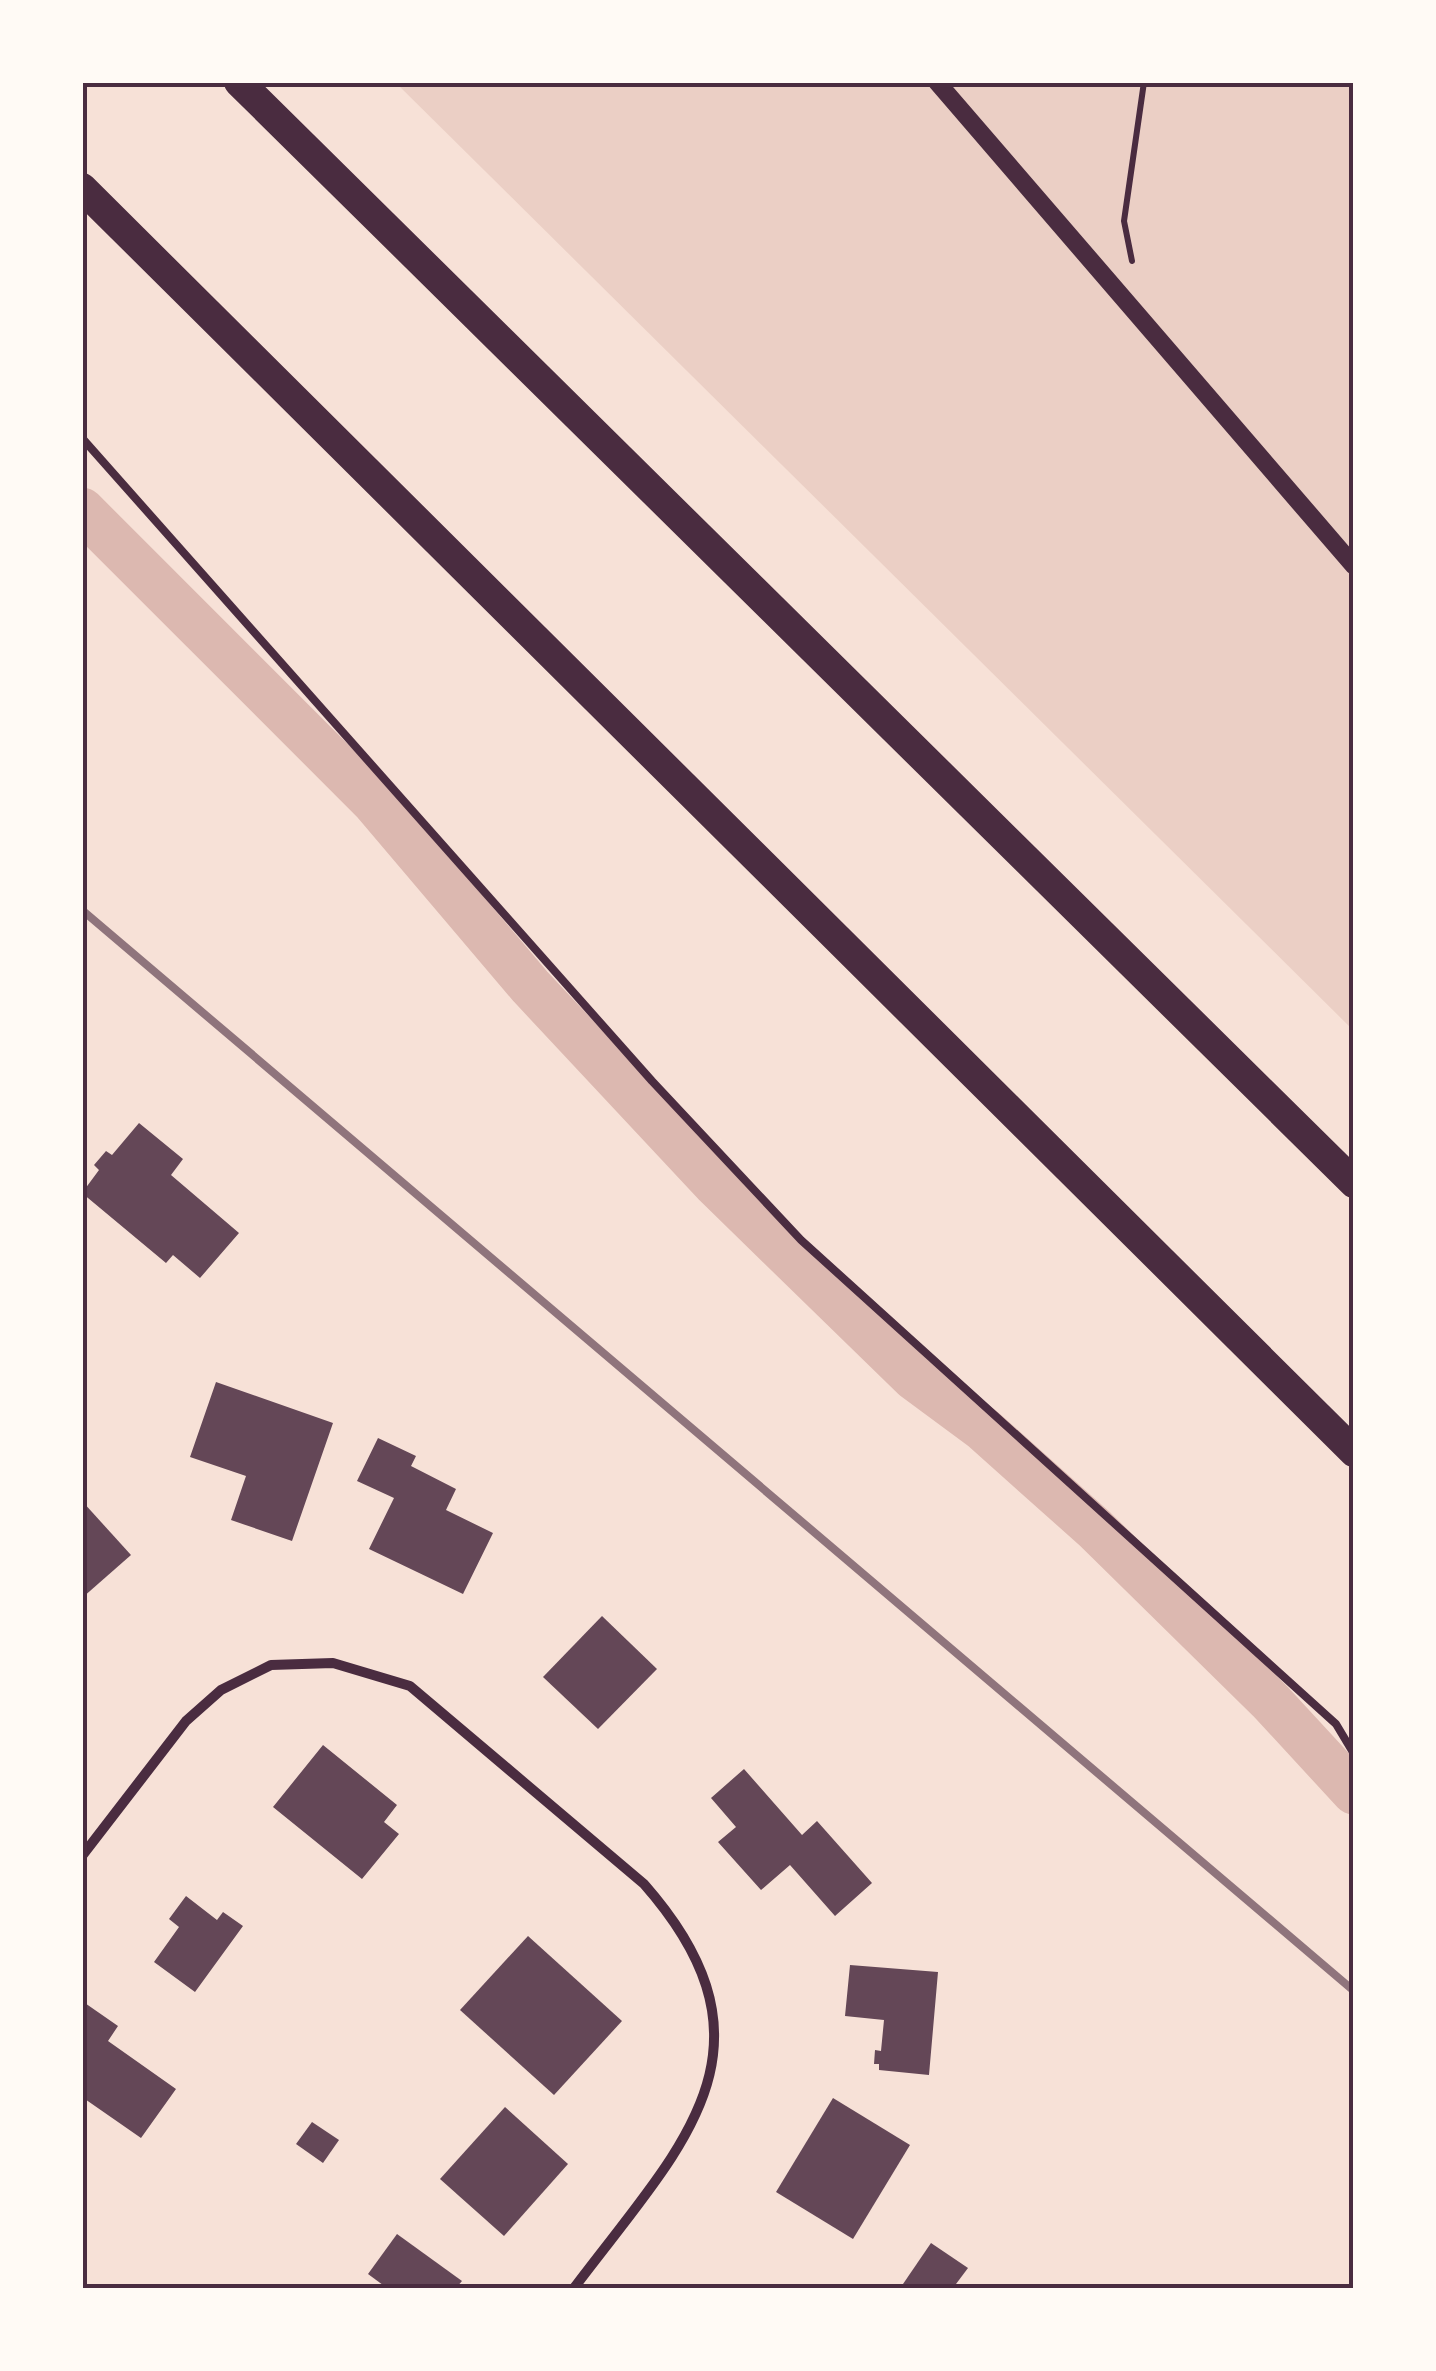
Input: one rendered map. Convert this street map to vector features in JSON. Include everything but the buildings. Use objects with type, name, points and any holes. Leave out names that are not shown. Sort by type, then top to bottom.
[{"type":"highway","points":[[239,82],[1354,1183]]},
{"type":"highway","points":[[82,188],[1354,1452]]},
{"type":"street","points":[[936,82],[1354,566]]},
{"type":"street","points":[[82,1856],[186,1721],[220,1690],[271,1665],[333,1663],[410,1686],[644,1884],[677,1921],[708,1984],[717,2038],[692,2132],[574,2288]]},
{"type":"lane","points":[[82,438],[638,1066],[800,1240],[1336,1724],[1354,1754]]},
{"type":"path","points":[[1142,321],[1124,221],[1144,82]]},
{"type":"shaded area","points":[[396,83],[1353,83],[1353,1030]]},
{"type":"waterway","points":[[82,510],[373,801],[530,986],[715,1184],[914,1378],[983,1429],[1095,1529],[1271,1702],[1354,1792]]},
{"type":"railway","points":[[82,910],[1354,1991]]}]
